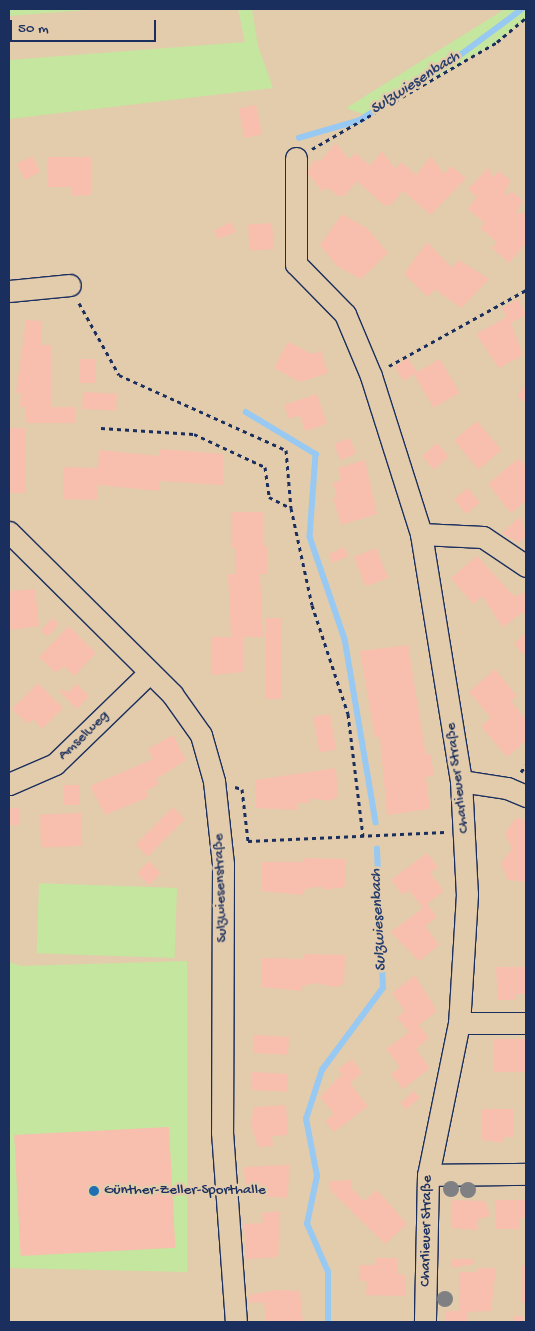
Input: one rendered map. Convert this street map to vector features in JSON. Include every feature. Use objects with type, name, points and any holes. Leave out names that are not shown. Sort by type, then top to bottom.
[{"type":"street","name":"Charlieuer Straße","points":[[296,158],[296,264],[345,314],[371,376],[421,534],[462,781],[465,831],[459,1023],[428,1175],[425,1322]]},
{"type":"street","points":[[9,291],[73,291]]},
{"type":"street","name":"Sulzwiesenstraße","points":[[9,534],[150,672],[188,712],[201,735],[214,781],[223,864],[222,1132],[236,1322]]},
{"type":"street","points":[[421,534],[483,537],[526,566]]},
{"type":"street","name":"Amselweg","points":[[9,784],[55,764],[150,672]]},
{"type":"street","points":[[462,781],[507,788],[526,796]]},
{"type":"street","points":[[459,1023],[526,1023]]},
{"type":"street","points":[[428,1175],[526,1174]]},
{"type":"path","points":[[296,158],[497,42],[526,18]]},
{"type":"path","points":[[371,376],[526,290]]},
{"type":"path","points":[[73,291],[119,376],[286,450],[291,508],[312,605],[348,714],[363,836]]},
{"type":"path","points":[[101,428],[194,434],[266,467],[269,497],[291,508]]},
{"type":"path","points":[[214,781],[242,789],[248,841],[465,831]]},
{"type":"green space","points":[[9,9],[99,9],[9,16]]},
{"type":"green space","points":[[238,9],[252,9],[258,46],[273,88],[9,119],[9,60],[245,42]]},
{"type":"green space","points":[[505,9],[526,9],[526,18],[497,42],[368,116],[346,108]]},
{"type":"green space","points":[[39,883],[177,888],[175,958],[37,953]]},
{"type":"green space","points":[[187,961],[187,1272],[9,1268],[9,962],[21,966]]},
{"type":"building","points":[[256,105],[262,134],[245,138],[238,109]]},
{"type":"building","points":[[336,143],[349,160],[355,153],[370,166],[382,151],[395,169],[401,162],[416,175],[431,156],[444,174],[451,166],[466,178],[431,215],[403,191],[391,205],[384,205],[357,181],[344,196],[338,196],[327,187],[323,192],[307,173],[315,159],[319,162]]},
{"type":"building","points":[[32,156],[40,172],[25,180],[17,164]]},
{"type":"building","points":[[48,157],[91,157],[91,195],[71,196],[71,187],[48,187]]},
{"type":"building","points":[[489,167],[493,178],[499,171],[511,181],[504,193],[508,196],[511,191],[523,201],[516,213],[526,213],[526,243],[509,263],[492,248],[497,242],[480,228],[485,223],[468,209],[477,197],[468,189]]},
{"type":"building","points":[[342,214],[368,229],[388,253],[361,279],[337,266],[320,245]]},
{"type":"building","points":[[231,222],[236,232],[218,239],[214,230]]},
{"type":"building","points":[[272,223],[274,249],[250,251],[248,225]]},
{"type":"building","points":[[427,242],[452,268],[459,260],[489,279],[461,308],[435,289],[428,297],[404,274]]},
{"type":"building","points":[[518,299],[526,315],[511,323],[523,355],[499,368],[476,334],[507,317],[502,308]]},
{"type":"building","points":[[26,320],[42,321],[42,345],[51,345],[51,407],[75,407],[75,423],[26,423],[26,407],[19,407],[22,393],[16,393]]},
{"type":"building","points":[[288,342],[312,354],[321,351],[328,373],[300,382],[274,368]]},
{"type":"building","points":[[408,358],[417,372],[404,381],[395,367]]},
{"type":"building","points":[[80,359],[96,359],[96,383],[80,383]]},
{"type":"building","points":[[440,359],[460,393],[434,408],[414,374]]},
{"type":"building","points":[[526,385],[526,403],[517,396]]},
{"type":"building","points":[[83,392],[117,394],[116,411],[82,409]]},
{"type":"building","points":[[317,394],[327,424],[305,431],[300,415],[289,419],[284,405]]},
{"type":"building","points":[[477,421],[501,450],[478,469],[454,440]]},
{"type":"building","points":[[10,428],[26,428],[26,493],[10,493]]},
{"type":"building","points":[[350,438],[356,454],[340,460],[334,444]]},
{"type":"building","points":[[437,443],[449,457],[434,470],[422,456]]},
{"type":"building","points":[[161,449],[223,454],[223,485],[160,481],[160,491],[98,485],[98,500],[63,499],[63,467],[98,468],[99,450],[158,456]]},
{"type":"building","points":[[519,458],[526,467],[526,501],[511,513],[488,484]]},
{"type":"building","points":[[365,460],[377,514],[341,525],[333,498],[337,497],[333,483],[341,480],[338,468]]},
{"type":"building","points":[[468,488],[480,503],[466,514],[454,499]]},
{"type":"building","points":[[231,512],[263,512],[263,546],[267,546],[267,574],[260,574],[263,637],[243,637],[243,672],[211,675],[211,637],[231,637],[228,574],[235,574],[235,547],[231,548]]},
{"type":"building","points":[[521,516],[526,536],[519,543],[502,533]]},
{"type":"building","points":[[344,547],[348,556],[333,563],[328,554]]},
{"type":"building","points":[[376,548],[388,578],[366,587],[354,557]]},
{"type":"building","points":[[477,556],[514,596],[526,592],[526,616],[522,612],[503,628],[482,596],[473,604],[451,578]]},
{"type":"building","points":[[35,589],[39,626],[9,630],[9,591]]},
{"type":"building","points":[[52,618],[59,624],[48,637],[41,631]]},
{"type":"building","points":[[266,618],[282,618],[282,699],[266,699]]},
{"type":"building","points":[[69,626],[96,653],[74,676],[64,666],[56,673],[39,657]]},
{"type":"building","points":[[526,632],[526,652],[524,655],[514,644]]},
{"type":"building","points":[[408,645],[426,755],[431,754],[434,776],[426,777],[430,809],[387,815],[380,737],[375,738],[360,651]]},
{"type":"building","points":[[495,669],[517,696],[511,701],[526,720],[526,741],[507,757],[481,726],[491,718],[469,692]]},
{"type":"building","points":[[38,683],[63,708],[42,729],[33,719],[28,724],[12,709]]},
{"type":"building","points":[[77,684],[89,696],[77,709],[60,692],[63,689],[67,693]]},
{"type":"building","points":[[330,714],[336,749],[320,752],[313,717]]},
{"type":"building","points":[[173,735],[186,760],[156,779],[159,784],[146,791],[149,797],[105,815],[90,786],[153,759],[148,749]]},
{"type":"building","points":[[336,768],[338,797],[329,801],[309,798],[309,803],[297,803],[297,810],[256,808],[255,780]]},
{"type":"building","points":[[64,785],[80,785],[80,805],[64,805]]},
{"type":"building","points":[[173,807],[185,819],[148,856],[136,844]]},
{"type":"building","points":[[9,808],[20,808],[20,825],[9,825]]},
{"type":"building","points":[[81,813],[82,846],[41,847],[40,814]]},
{"type":"building","points":[[516,818],[526,820],[526,882],[508,880],[501,863],[512,849],[505,833]]},
{"type":"building","points":[[427,853],[438,867],[430,873],[444,891],[427,904],[437,917],[425,926],[439,945],[419,961],[391,932],[423,908],[409,890],[403,895],[391,880]]},
{"type":"building","points":[[304,858],[345,859],[345,887],[324,890],[324,887],[315,887],[303,890],[303,895],[262,891],[262,862],[304,862]]},
{"type":"building","points":[[149,861],[161,873],[149,885],[137,873]]},
{"type":"building","points":[[303,954],[345,955],[344,984],[335,987],[315,983],[302,986],[302,991],[261,987],[262,958],[303,959]]},
{"type":"building","points":[[496,967],[526,967],[526,994],[516,994],[516,1000],[498,1000]]},
{"type":"building","points":[[415,975],[437,1011],[419,1025],[429,1038],[416,1049],[430,1068],[403,1089],[391,1074],[400,1067],[386,1049],[409,1032],[397,1017],[405,1011],[392,993]]},
{"type":"building","points":[[254,1035],[289,1037],[288,1055],[253,1053]]},
{"type":"building","points":[[494,1039],[526,1039],[526,1072],[494,1072]]},
{"type":"building","points":[[352,1059],[362,1073],[350,1083],[368,1106],[334,1132],[325,1121],[334,1114],[320,1097],[342,1074],[338,1069]]},
{"type":"building","points":[[252,1072],[288,1074],[287,1092],[251,1090]]},
{"type":"building","points":[[414,1091],[420,1098],[406,1110],[400,1103]]},
{"type":"building","points":[[286,1105],[288,1135],[272,1136],[273,1146],[258,1147],[251,1124],[254,1107]]},
{"type":"building","points":[[482,1109],[514,1109],[514,1137],[504,1137],[504,1143],[482,1140]]},
{"type":"building","name":"Günther-Zeller-Sporthalle","points":[[169,1127],[175,1248],[21,1256],[14,1135]]},
{"type":"building","points":[[289,1165],[288,1198],[246,1195],[244,1167]]},
{"type":"building","points":[[352,1180],[352,1189],[364,1201],[377,1190],[407,1224],[385,1244],[330,1190],[330,1181]]},
{"type":"building","points":[[451,1200],[485,1201],[490,1216],[478,1219],[477,1230],[451,1228]]},
{"type":"building","points":[[495,1200],[526,1200],[526,1218],[519,1218],[519,1229],[495,1229]]},
{"type":"building","points":[[280,1211],[278,1257],[246,1259],[244,1224],[263,1223],[262,1213]]},
{"type":"building","points":[[376,1258],[397,1258],[397,1274],[406,1275],[405,1296],[366,1295],[367,1281],[359,1281],[359,1265],[376,1265]]},
{"type":"building","points":[[451,1259],[474,1259],[474,1264],[451,1268]]},
{"type":"building","points":[[522,1266],[526,1266],[526,1302],[522,1302]]},
{"type":"building","points":[[478,1268],[496,1268],[491,1311],[468,1312],[468,1322],[445,1322],[445,1311],[459,1311],[459,1272],[478,1272]]},
{"type":"building","points":[[276,1290],[300,1291],[303,1322],[266,1322],[264,1302],[250,1303],[249,1295]]},
{"type":"building","points":[[514,1316],[523,1316],[523,1322],[514,1322]]},
{"type":"waterway","name":"Sulzwiesenbach","points":[[299,138],[360,120],[451,62],[522,9]]},
{"type":"waterway","name":"Sulzwiesenbach","points":[[246,412],[316,454],[310,537],[345,639],[376,822]]},
{"type":"waterway","name":"Sulzwiesenbach","points":[[328,1322],[328,1272],[307,1224],[317,1176],[306,1119],[322,1070],[383,988],[377,849]]},
{"type":"place","name":"Günther-Zeller-Sporthalle","points":[[94,1191]]}]
